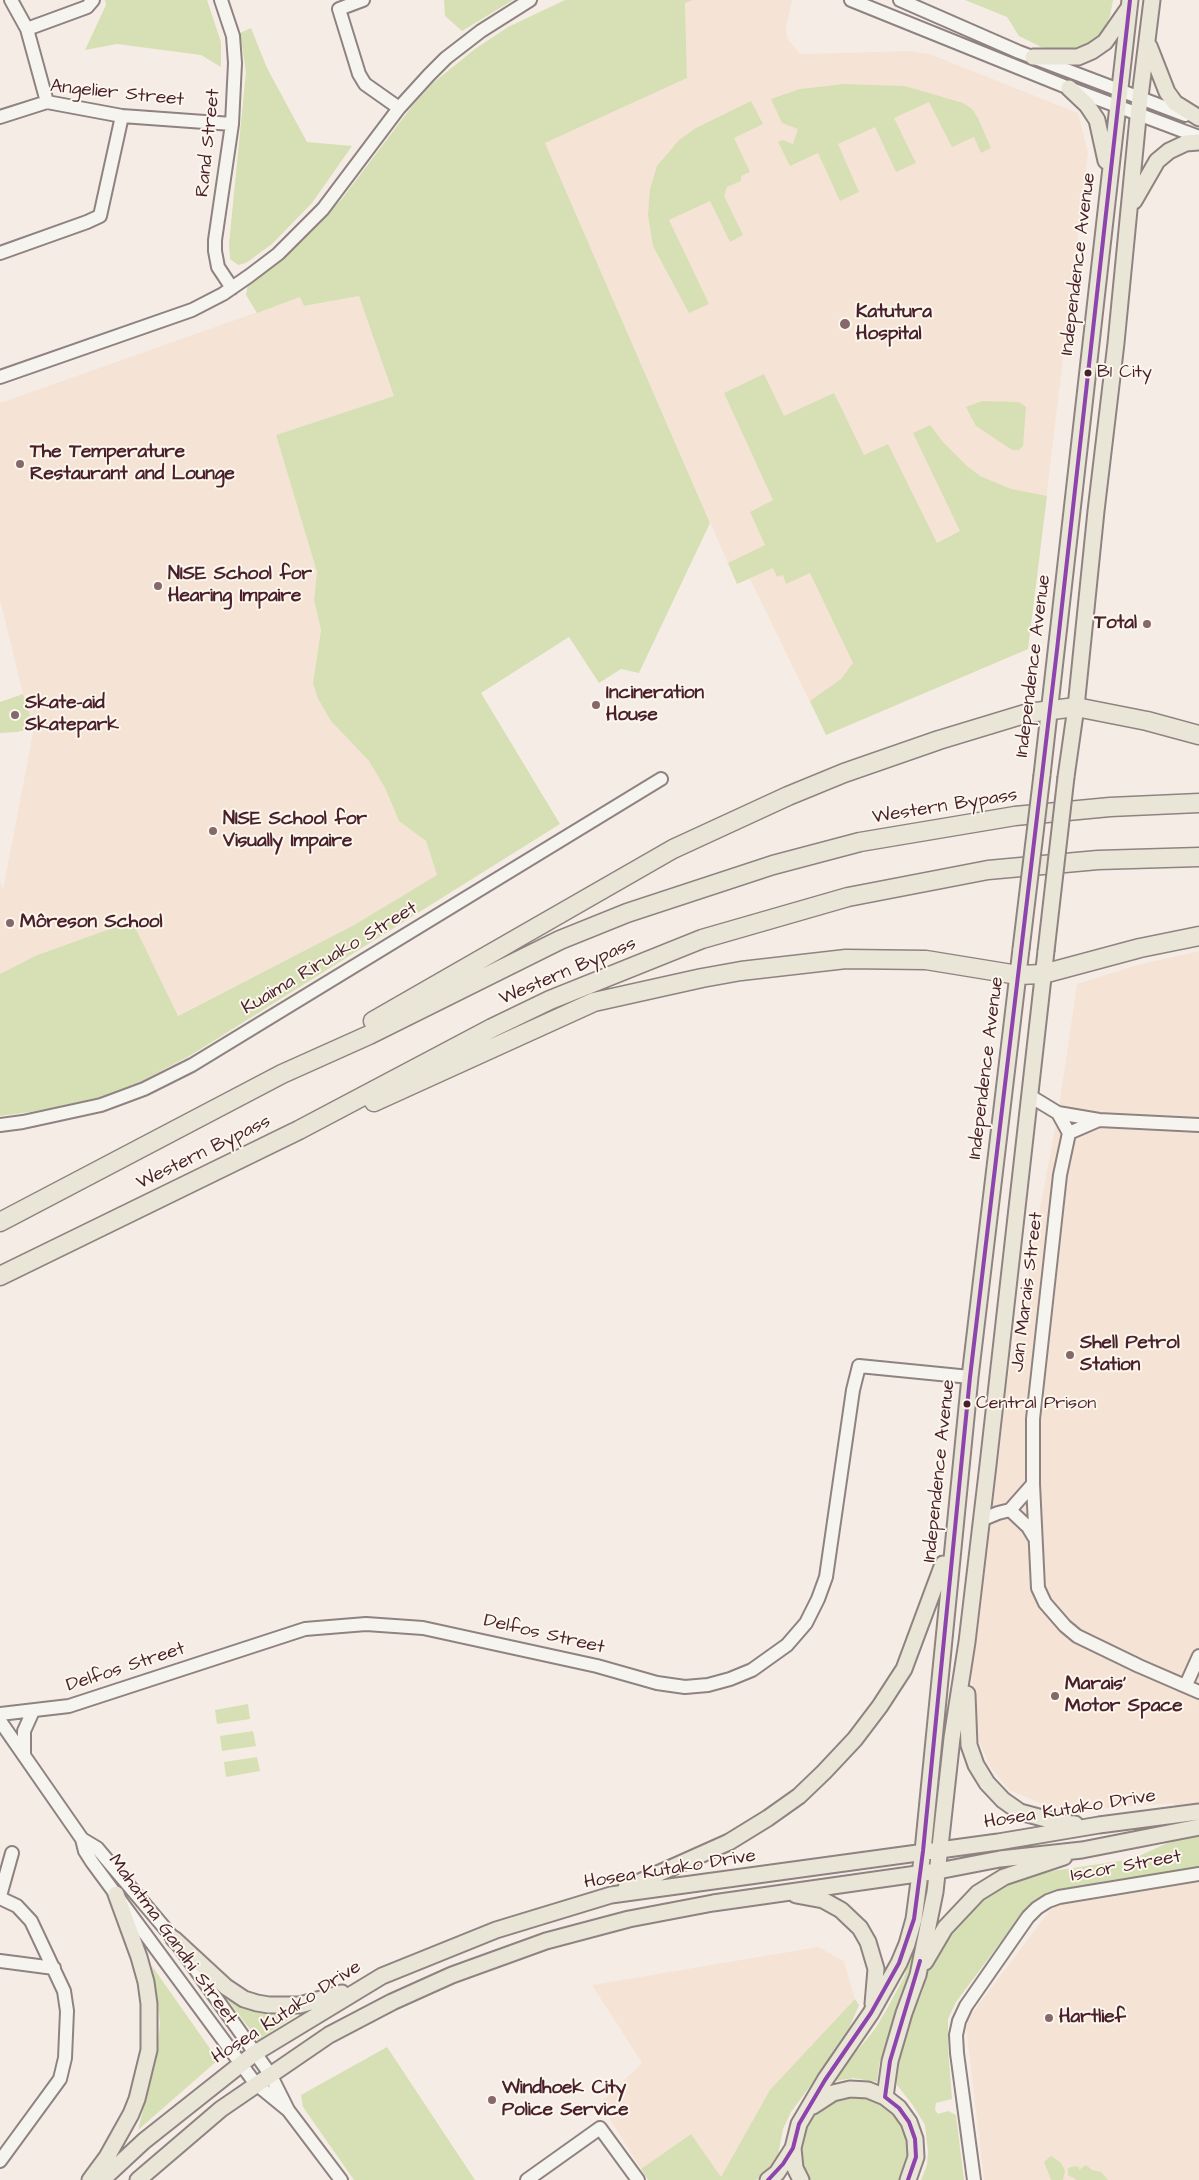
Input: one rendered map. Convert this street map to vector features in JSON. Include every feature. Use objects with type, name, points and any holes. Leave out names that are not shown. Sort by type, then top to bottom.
[{"type":"highway","points":[[282,1074],[673,850],[739,817],[844,773],[1028,712],[1049,709],[1076,707],[1147,721],[1199,734]]},
{"type":"highway","name":"Western Bypass","points":[[0,1222],[282,1074],[369,1035],[560,940],[627,913],[773,865],[860,842],[1015,816],[1110,807],[1199,803]]},
{"type":"highway","name":"Western Bypass","points":[[0,1276],[299,1130],[484,1032],[550,1000],[702,940],[848,897],[988,870],[1098,860],[1199,857]]},
{"type":"highway","points":[[299,1130],[330,1122],[594,1002],[693,980],[740,971],[846,959],[926,960],[1018,975],[1043,974],[1140,948],[1199,936]]},
{"type":"main road","points":[[884,2097],[895,2042],[918,1975],[938,1871],[952,1738],[967,1642],[1043,974],[1076,707],[1130,210],[1138,115],[1152,0]]},
{"type":"main road","points":[[1033,57],[1078,57],[1092,51],[1105,42],[1130,4]]},
{"type":"main road","name":"Independence Avenue","points":[[768,2180],[780,2168],[793,2148],[799,2124],[805,2113],[871,2013],[907,1944],[914,1919],[921,1873],[970,1377],[1022,949],[1130,4]]},
{"type":"main road","points":[[1148,42],[1167,92],[1175,103],[1199,119]]},
{"type":"main road","points":[[1069,88],[1087,105],[1097,120],[1109,178]]},
{"type":"main road","points":[[1130,210],[1157,161],[1169,151],[1186,143],[1199,142]]},
{"type":"main road","points":[[611,1895],[729,1842],[768,1818],[799,1796],[855,1739],[880,1706],[904,1669],[941,1575],[955,1514]]},
{"type":"main road","points":[[967,1642],[966,1715],[969,1745],[976,1765],[987,1783],[1003,1800],[1020,1812],[1061,1823],[1099,1825]]},
{"type":"main road","name":"Hosea Kutako Drive","points":[[102,2180],[144,2141],[255,2053],[382,1976],[496,1930],[611,1895],[1199,1812]]},
{"type":"main road","name":"Hosea Kutako Drive","points":[[138,2180],[214,2114],[329,2035],[392,2002],[499,1957],[585,1929],[713,1903],[938,1871],[1000,1859],[1082,1850],[1199,1827]]},
{"type":"main road","points":[[918,1975],[945,1928],[978,1893],[1010,1874],[1043,1865],[1082,1850]]},
{"type":"main road","points":[[782,1893],[823,1900],[842,1910],[860,1928],[868,1942],[876,1969],[871,2013]]},
{"type":"main road","points":[[90,2180],[107,2157],[131,2114],[137,2099],[149,2050],[149,2004],[146,1982],[116,1894]]},
{"type":"main road","points":[[174,1939],[226,1987],[244,1998],[257,2003],[300,2005],[332,1998],[382,1976]]},
{"type":"main road","name":"Independence Avenue","points":[[805,2113],[818,2101],[833,2092],[850,2089],[868,2090],[884,2097],[898,2108],[909,2122],[915,2139],[916,2156],[908,2180]]},
{"type":"main road","name":"Independence Avenue","points":[[793,2148],[795,2168],[801,2180]]},
{"type":"street","points":[[12,0],[27,29],[47,102]]},
{"type":"street","points":[[27,29],[87,7],[93,0]]},
{"type":"street","name":"Rand Street","points":[[221,0],[233,36],[235,53],[232,124],[215,240],[218,267],[232,288]]},
{"type":"street","points":[[363,0],[339,9],[359,74],[369,87],[399,108]]},
{"type":"street","points":[[0,378],[192,310],[232,288],[278,254],[323,209],[399,108],[446,58],[481,31],[530,0]]},
{"type":"street","points":[[851,0],[1069,88],[1199,137]]},
{"type":"street","points":[[900,0],[1033,57],[1199,119]]},
{"type":"street","name":"Angelier Street","points":[[0,116],[47,102],[122,116],[232,124]]},
{"type":"street","points":[[0,253],[100,216],[122,116]]},
{"type":"street","name":"Kuaima Riruako Street","points":[[0,1125],[102,1105],[144,1089],[192,1065],[661,779]]},
{"type":"street","points":[[1030,1096],[1058,1113],[1063,1119],[1069,1134],[1100,1120]]},
{"type":"street","points":[[1058,1113],[1100,1120],[1199,1125]]},
{"type":"street","name":"Jan Marais Street","points":[[1069,1134],[1060,1175],[1033,1419],[1033,1484],[1038,1588],[1045,1603],[1065,1626],[1090,1643],[1199,1692]]},
{"type":"street","name":"Delfos Street","points":[[0,1714],[57,1708],[83,1702],[305,1629],[366,1624],[423,1628],[588,1664],[657,1683],[685,1687],[708,1685],[730,1679],[752,1670],[787,1645],[806,1623],[818,1600],[830,1558],[853,1390],[859,1366],[970,1377]]},
{"type":"street","points":[[981,1520],[1010,1510],[1033,1484]]},
{"type":"street","points":[[1010,1510],[1028,1527],[1035,1539]]},
{"type":"street","points":[[1186,1685],[1199,1656]]},
{"type":"street","points":[[24,1755],[24,1731],[33,1711]]},
{"type":"street","name":"Mahatma Gandhi Street","points":[[0,1721],[82,1839],[85,1851],[92,1862],[241,2064],[256,2084],[288,2110]]},
{"type":"street","points":[[0,1734],[15,1743]]},
{"type":"street","name":"Mahatma Gandhi Street","points":[[82,1839],[97,1848],[174,1939],[270,2074],[288,2110]]},
{"type":"street","points":[[0,2161],[54,2088],[63,2069],[67,2010],[64,1992],[31,1921],[17,1906],[0,1897],[12,1853]]},
{"type":"street","name":"Iscor Street","points":[[974,2180],[956,2035],[959,2021],[966,2006],[1028,1917],[1048,1901],[1059,1898],[1199,1874]]},
{"type":"street","points":[[0,1961],[54,1968]]},
{"type":"street","points":[[288,2110],[341,2180]]},
{"type":"street","points":[[527,2180],[600,2128],[638,2180]]},
{"type":"shaded area","name":"Katutura Hospital","points":[[693,0],[792,0],[786,29],[787,38],[800,54],[909,51],[930,54],[1078,113],[1088,152],[1028,649],[826,735],[750,579],[737,584],[545,143],[687,78],[685,2]]},
{"type":"shaded area","points":[[359,296],[395,396],[276,435],[317,572],[314,600],[321,630],[313,683],[318,699],[331,721],[369,761],[385,788],[399,821],[426,841],[437,875],[354,925],[177,1016],[35,956],[0,974],[0,881],[3,889],[34,728],[23,694],[0,600],[0,403],[300,297],[305,306]]},
{"type":"shaded area","points":[[1199,951],[1199,2180],[984,2180],[966,2028],[970,2016],[1053,1906],[1181,1882],[1174,1803],[1061,1812],[1009,1790],[991,1768],[979,1741],[967,1642],[981,1520],[1058,1113],[1077,984],[1137,965]]},
{"type":"shaded area","points":[[818,1947],[844,1961],[855,1999],[761,2106],[721,2178],[691,2134],[641,2169],[600,2103],[642,2063],[592,1985]]},
{"type":"green space","points":[[105,0],[207,0],[221,42],[221,67],[201,55],[117,44],[85,50],[106,5]]},
{"type":"green space","points":[[444,0],[513,0],[462,31],[445,16]]},
{"type":"green space","points":[[565,0],[693,0],[685,3],[687,78],[545,143],[710,523],[639,673],[621,669],[599,683],[569,637],[481,693],[560,824],[191,1055],[140,1082],[100,1098],[60,1108],[0,1116],[0,974],[35,956],[132,921],[178,1016],[354,925],[437,875],[426,841],[399,821],[385,788],[369,761],[331,721],[318,699],[313,683],[321,630],[314,600],[317,572],[276,435],[394,396],[359,296],[304,306],[300,297],[257,313],[246,295],[248,284],[281,260],[341,200],[413,105],[433,83],[475,49],[508,27]]},
{"type":"green space","points":[[965,0],[1113,0],[1110,16],[1101,35],[1091,44],[1075,50],[1059,51],[1041,47],[1019,36],[1007,17]]},
{"type":"green space","points":[[251,28],[267,68],[307,142],[352,146],[312,203],[272,244],[246,263],[238,265],[230,259],[229,244],[246,72],[240,33]]},
{"type":"green space","points":[[844,84],[905,86],[963,103],[972,109],[978,118],[991,148],[981,153],[974,137],[952,147],[929,102],[894,118],[916,163],[896,172],[875,127],[838,144],[859,192],[840,201],[818,153],[790,166],[778,142],[782,140],[793,144],[798,129],[782,123],[771,99],[800,89]]},
{"type":"green space","points":[[751,101],[763,124],[734,138],[750,172],[741,176],[741,181],[727,187],[724,196],[743,235],[730,242],[710,201],[669,220],[709,304],[689,313],[653,246],[648,215],[650,189],[657,166],[679,140],[696,128]]},
{"type":"green space","points":[[764,374],[784,416],[834,393],[864,455],[888,444],[937,543],[960,531],[913,433],[930,425],[943,442],[980,476],[1011,489],[1047,496],[1028,649],[826,735],[810,701],[841,679],[853,663],[810,573],[786,584],[783,575],[777,577],[773,568],[737,584],[728,563],[765,545],[750,512],[773,500],[724,393]]},
{"type":"green space","points":[[982,401],[1019,402],[1026,407],[1023,446],[1019,450],[1012,450],[976,426],[966,407]]},
{"type":"green space","name":"Skate-aid Skatepark","points":[[23,694],[34,728],[0,733],[0,702]]},
{"type":"green space","points":[[248,1704],[250,1719],[217,1724],[215,1710]]},
{"type":"green space","points":[[253,1731],[256,1746],[222,1751],[220,1736]]},
{"type":"green space","points":[[257,1757],[260,1771],[226,1777],[224,1762]]},
{"type":"green space","points":[[1199,1836],[1199,1869],[1144,1878],[1024,1913],[1014,1924],[956,2002],[948,2019],[952,2099],[936,2103],[935,2110],[938,2114],[948,2111],[956,2115],[964,2180],[921,2180],[927,2165],[928,2152],[925,2125],[897,2085],[895,2067],[908,2024],[922,1993],[931,1961],[947,1937],[980,1899],[999,1887],[1033,1874],[1132,1859],[1172,1841]]},
{"type":"green space","points":[[922,1922],[915,1953],[879,2065],[877,2082],[853,2078],[831,2082],[875,2029],[888,2007],[904,1977]]},
{"type":"green space","points":[[152,1966],[218,2060],[138,2130],[157,2055],[160,2023]]},
{"type":"green space","points":[[855,1999],[859,2005],[844,2040],[791,2112],[783,2129],[778,2155],[773,2165],[765,2173],[756,2180],[648,2180],[641,2169],[691,2134],[721,2177],[770,2090]]},
{"type":"green space","points":[[228,2000],[271,2015],[299,2013],[258,2040]]},
{"type":"green space","points":[[387,2047],[475,2180],[354,2180],[303,2107],[301,2095]]},
{"type":"green space","points":[[855,2094],[879,2100],[897,2115],[908,2137],[909,2148],[904,2172],[900,2180],[810,2180],[801,2160],[800,2146],[808,2119],[818,2108],[830,2100]]},
{"type":"green space","points":[[1051,2156],[1061,2163],[1065,2171],[1063,2180],[1051,2180],[1044,2162]]},
{"type":"green space","points":[[1086,2165],[1092,2170],[1101,2172],[1108,2180],[1077,2180],[1068,2175],[1068,2168],[1075,2166],[1079,2167],[1079,2170]]},
{"type":"transit line","points":[[768,2180],[783,2164],[793,2148],[799,2124],[825,2080],[871,2013],[899,1963],[914,1919],[923,1851],[970,1377],[1057,650],[1130,0]]},
{"type":"transit line","points":[[908,2180],[916,2157],[915,2139],[909,2122],[899,2108],[885,2097],[890,2061],[920,1961]]},
{"type":"place","name":"Katutura Hospital","points":[[845,324]]},
{"type":"place","name":"B1 City","points":[[1088,373]]},
{"type":"place","name":"The Temperature Restaurant and Lounge","points":[[20,464]]},
{"type":"place","name":"NISE School for Hearing Impaire","points":[[158,586]]},
{"type":"place","name":"Total","points":[[1147,624]]},
{"type":"place","name":"Incineration House","points":[[596,705]]},
{"type":"place","name":"Skate-aid Skatepark","points":[[15,715]]},
{"type":"place","name":"NISE School for Visually Impaire","points":[[213,831]]},
{"type":"place","name":"Môreson School","points":[[10,923]]},
{"type":"place","name":"Shell Petrol Station","points":[[1070,1355]]},
{"type":"place","name":"Central Prison","points":[[967,1404]]},
{"type":"place","name":"Marais' Motor Space","points":[[1055,1696]]},
{"type":"place","name":"Hartlief","points":[[1049,2018]]},
{"type":"place","name":"Windhoek City Police Service","points":[[492,2100]]}]
